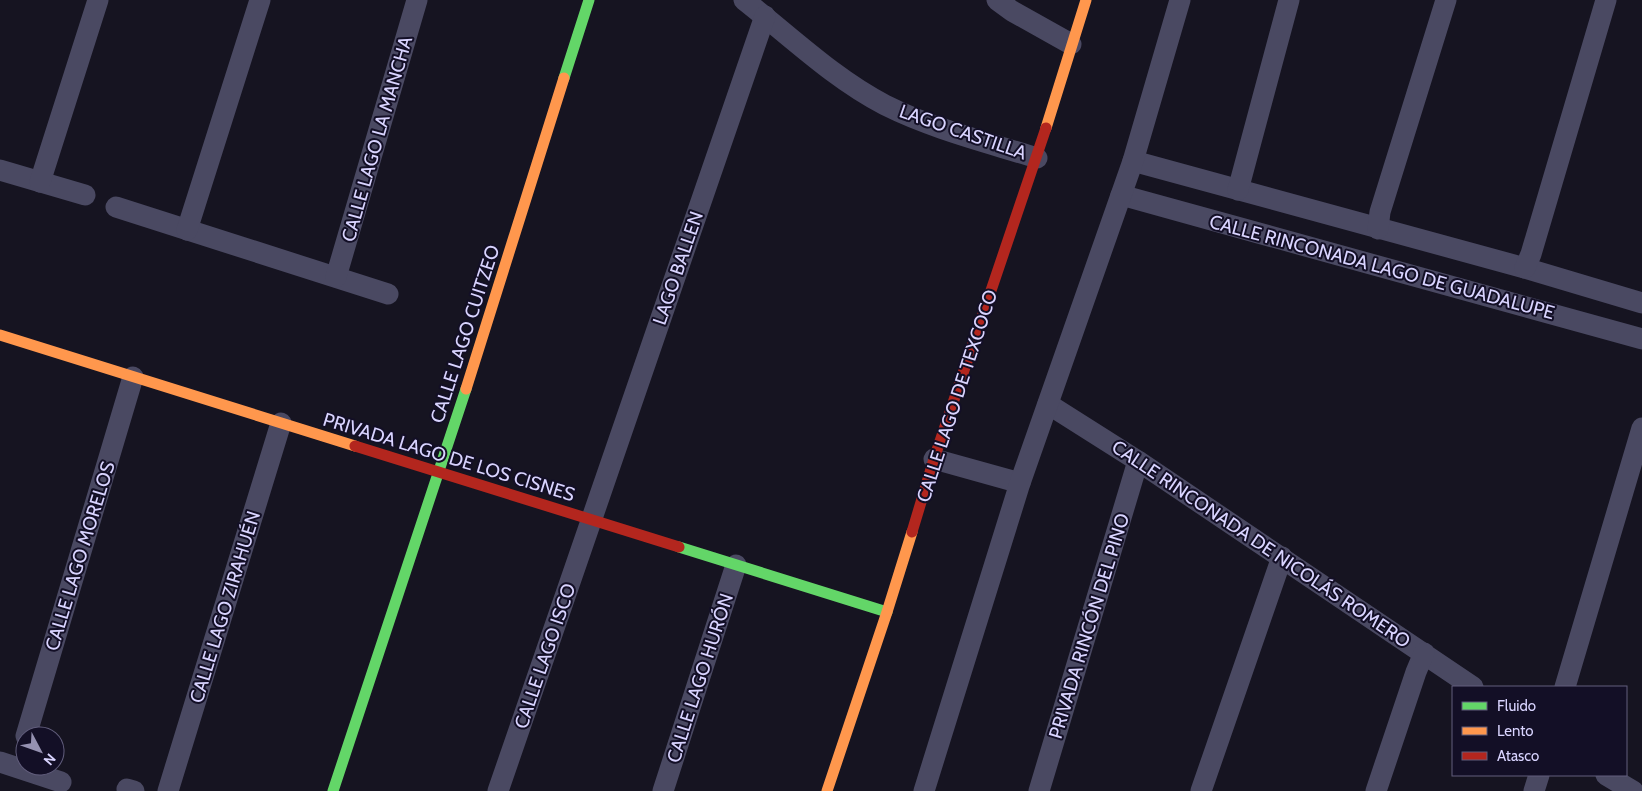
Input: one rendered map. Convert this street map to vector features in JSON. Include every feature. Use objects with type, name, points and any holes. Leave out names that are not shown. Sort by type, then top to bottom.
[{"type":"street","points":[[40,182],[98,0]]},
{"type":"street","points":[[187,230],[260,0]]},
{"type":"street","name":"CALLE LAGO LA MANCHA","points":[[336,278],[418,0]]},
{"type":"street","name":"CALLE LAGO CUITZEO","points":[[333,791],[440,472],[589,0]]},
{"type":"street","name":"LAGO CASTILLA","points":[[744,0],[839,76],[885,104],[930,125],[1037,158]]},
{"type":"street","points":[[997,0],[1012,11],[1071,44]]},
{"type":"street","name":"CALLE LAGO DE TEXCOCO","points":[[827,791],[888,612],[934,459],[1037,158],[1086,0]]},
{"type":"street","points":[[924,791],[1020,483],[1133,161],[1180,0]]},
{"type":"street","points":[[1238,190],[1289,0]]},
{"type":"street","points":[[1378,229],[1380,212],[1446,0]]},
{"type":"street","points":[[1525,268],[1531,254],[1606,0]]},
{"type":"street","name":"LAGO BALLEN","points":[[591,520],[765,16]]},
{"type":"street","name":"CALLE RINCONADA LAGO DE GUADALUPE","points":[[1133,161],[1525,268],[1642,303]]},
{"type":"street","points":[[0,170],[85,195]]},
{"type":"street","name":"CALLE RINCONADA LAGO DE GUADALUPE","points":[[1122,194],[1642,339]]},
{"type":"street","points":[[116,207],[388,294]]},
{"type":"street","name":"PRIVADA LAGO DE LOS CISNES","points":[[0,335],[888,612]]},
{"type":"street","name":"CALLE LAGO MORELOS","points":[[28,726],[133,377]]},
{"type":"street","name":"CALLE RINCONADA DE NICOLÁS ROMERO","points":[[1048,404],[1138,461],[1472,686]]},
{"type":"street","name":"CALLE LAGO ZIRAHUÉN","points":[[168,791],[281,423]]},
{"type":"street","points":[[1565,686],[1642,428]]},
{"type":"street","points":[[934,459],[1020,483]]},
{"type":"street","name":"PRIVADA RINCÓN DEL PINO","points":[[1039,791],[1138,461]]},
{"type":"street","name":"CALLE LAGO ISCO","points":[[498,791],[591,520]]},
{"type":"street","points":[[1201,791],[1282,557]]},
{"type":"street","name":"CALLE LAGO HURÓN","points":[[663,791],[736,565]]},
{"type":"street","points":[[1376,791],[1424,653]]},
{"type":"street","name":"CALLE LAGO MORELOS","points":[[15,753],[8,764],[61,782]]},
{"type":"street","points":[[1534,791],[1539,776]]},
{"type":"street","points":[[1608,776],[1633,791]]},
{"type":"traffic: fast","points":[[564,78],[589,0]]},
{"type":"traffic: fast","points":[[333,791],[466,389]]},
{"type":"traffic: fast","points":[[679,547],[887,612]]},
{"type":"traffic: slow","points":[[1046,128],[1086,0]]},
{"type":"traffic: slow","points":[[466,389],[564,78]]},
{"type":"traffic: slow","points":[[0,335],[355,446]]},
{"type":"traffic: slow","points":[[827,791],[912,532]]},
{"type":"traffic: jam","points":[[912,532],[934,459],[1046,128]]},
{"type":"traffic: jam","points":[[355,446],[679,547]]}]
